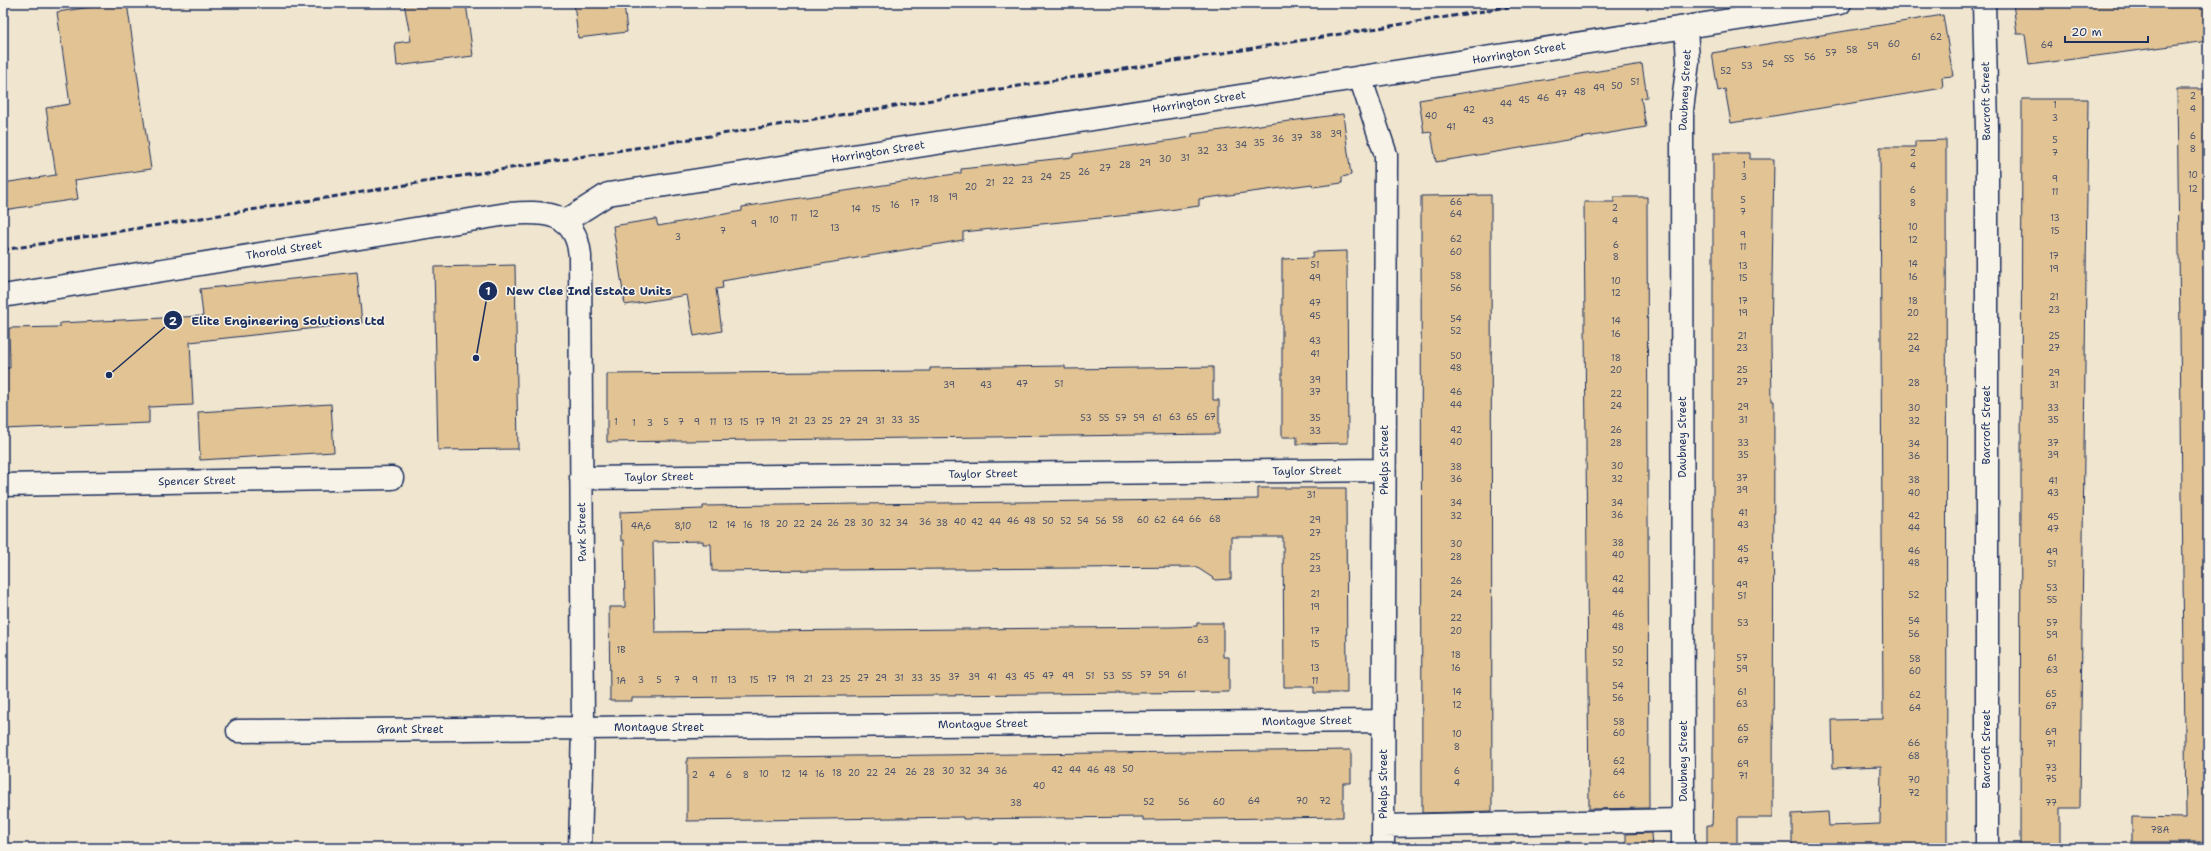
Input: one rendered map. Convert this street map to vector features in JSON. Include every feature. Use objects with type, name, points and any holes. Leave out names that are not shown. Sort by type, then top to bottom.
[{"type":"street","name":"Harrington Street","points":[[564,222],[608,194],[1840,3]]},
{"type":"street","name":"Barcroft Street","points":[[1984,3],[1987,128],[1987,848]]},
{"type":"street","name":"Daubney Street","points":[[1683,848],[1682,110],[1688,62],[1686,27]]},
{"type":"street","name":"Phelps Street","points":[[1360,77],[1386,155],[1383,848]]},
{"type":"street","name":"Thorold Street","points":[[3,296],[507,214],[531,212],[548,214],[564,222]]},
{"type":"street","name":"Park Street","points":[[564,222],[574,230],[579,242],[580,256],[583,727],[580,848]]},
{"type":"street","name":"Taylor Street","points":[[581,478],[1384,470]]},
{"type":"street","name":"Spencer Street","points":[[3,485],[392,478]]},
{"type":"street","name":"Montague Street","points":[[583,727],[1383,721]]},
{"type":"street","name":"Grant Street","points":[[238,730],[583,727]]},
{"type":"street","points":[[1383,826],[1683,820]]},
{"type":"building","points":[[127,3],[151,169],[75,180],[78,199],[3,210],[3,183],[56,175],[46,108],[70,104],[57,12]]},
{"type":"building","points":[[404,3],[466,3],[473,56],[397,66],[395,43],[411,41]]},
{"type":"building","points":[[574,3],[624,3],[627,32],[578,38]]},
{"type":"building","points":[[2013,3],[2208,3],[2208,41],[2029,65],[2025,34],[2017,34]]},
{"type":"building","points":[[1943,15],[1953,76],[1942,77],[1943,88],[1731,123],[1725,89],[1718,91],[1712,53]]},
{"type":"building","points":[[1642,64],[1647,97],[1641,98],[1646,127],[1436,162],[1431,132],[1424,133],[1419,100]]},
{"type":"building","points":[[2177,89],[2208,89],[2208,842],[2132,842],[2132,817],[2186,818]]},
{"type":"building","points":[[2022,99],[2088,99],[2080,808],[2060,808],[2060,848],[2020,848]]},
{"type":"building","points":[[1343,114],[1351,175],[1342,177],[1342,183],[1313,187],[1312,184],[1199,199],[1199,206],[1139,214],[963,232],[963,240],[722,281],[723,288],[716,289],[722,331],[694,336],[687,295],[625,305],[613,226],[656,219],[658,226],[742,211],[742,207],[961,173],[961,169],[1073,157],[1073,154],[1192,137],[1192,134]]},
{"type":"building","points":[[1946,140],[1947,848],[1792,848],[1792,814],[1828,812],[1829,826],[1880,824],[1881,766],[1833,768],[1832,720],[1883,719],[1880,147],[1915,147],[1915,141]]},
{"type":"building","points":[[1713,153],[1749,153],[1749,159],[1774,159],[1771,342],[1772,401],[1774,401],[1773,818],[1737,818],[1737,848],[1707,848],[1707,825],[1712,825],[1713,798]]},
{"type":"building","points":[[1491,195],[1492,811],[1422,813],[1421,196]]},
{"type":"building","points":[[1614,197],[1647,197],[1649,808],[1589,809],[1584,202],[1614,202]]},
{"type":"building","points":[[1347,251],[1348,443],[1297,444],[1297,437],[1282,437],[1282,259],[1312,258],[1313,252]]},
{"type":"building","points":[[515,265],[518,449],[438,450],[434,267]]},
{"type":"building","points":[[357,272],[362,323],[190,342],[193,405],[149,407],[149,423],[3,429],[3,368],[10,368],[9,328],[60,327],[60,323],[203,316],[200,289]]},
{"type":"building","points":[[1065,366],[1065,369],[1213,367],[1213,400],[1219,400],[1219,434],[607,442],[607,374],[930,371],[930,368]]},
{"type":"building","points":[[331,404],[334,452],[200,460],[198,412]]},
{"type":"building","points":[[1258,488],[1346,488],[1347,693],[1314,693],[1314,687],[1284,687],[1283,537],[1231,537],[1231,579],[1216,580],[1196,567],[712,571],[711,544],[703,544],[703,541],[653,542],[655,632],[1173,627],[1197,626],[1197,623],[1223,623],[1223,657],[1229,657],[1229,692],[632,698],[632,701],[610,701],[609,607],[625,607],[624,540],[621,541],[620,512],[703,509],[703,506],[1258,499]]},
{"type":"building","points":[[1351,750],[1351,783],[1343,783],[1343,817],[1143,820],[1143,817],[963,819],[963,817],[687,821],[687,758]]},
{"type":"building","points":[[1651,833],[1652,848],[1626,848],[1626,834]]},
{"type":"railway","points":[[3,250],[1533,3]]},
{"type":"place","name":"New Clee Ind Estate Units","points":[[476,358]]},
{"type":"place","name":"Elite Engineering Solutions Ltd","points":[[109,375]]}]
